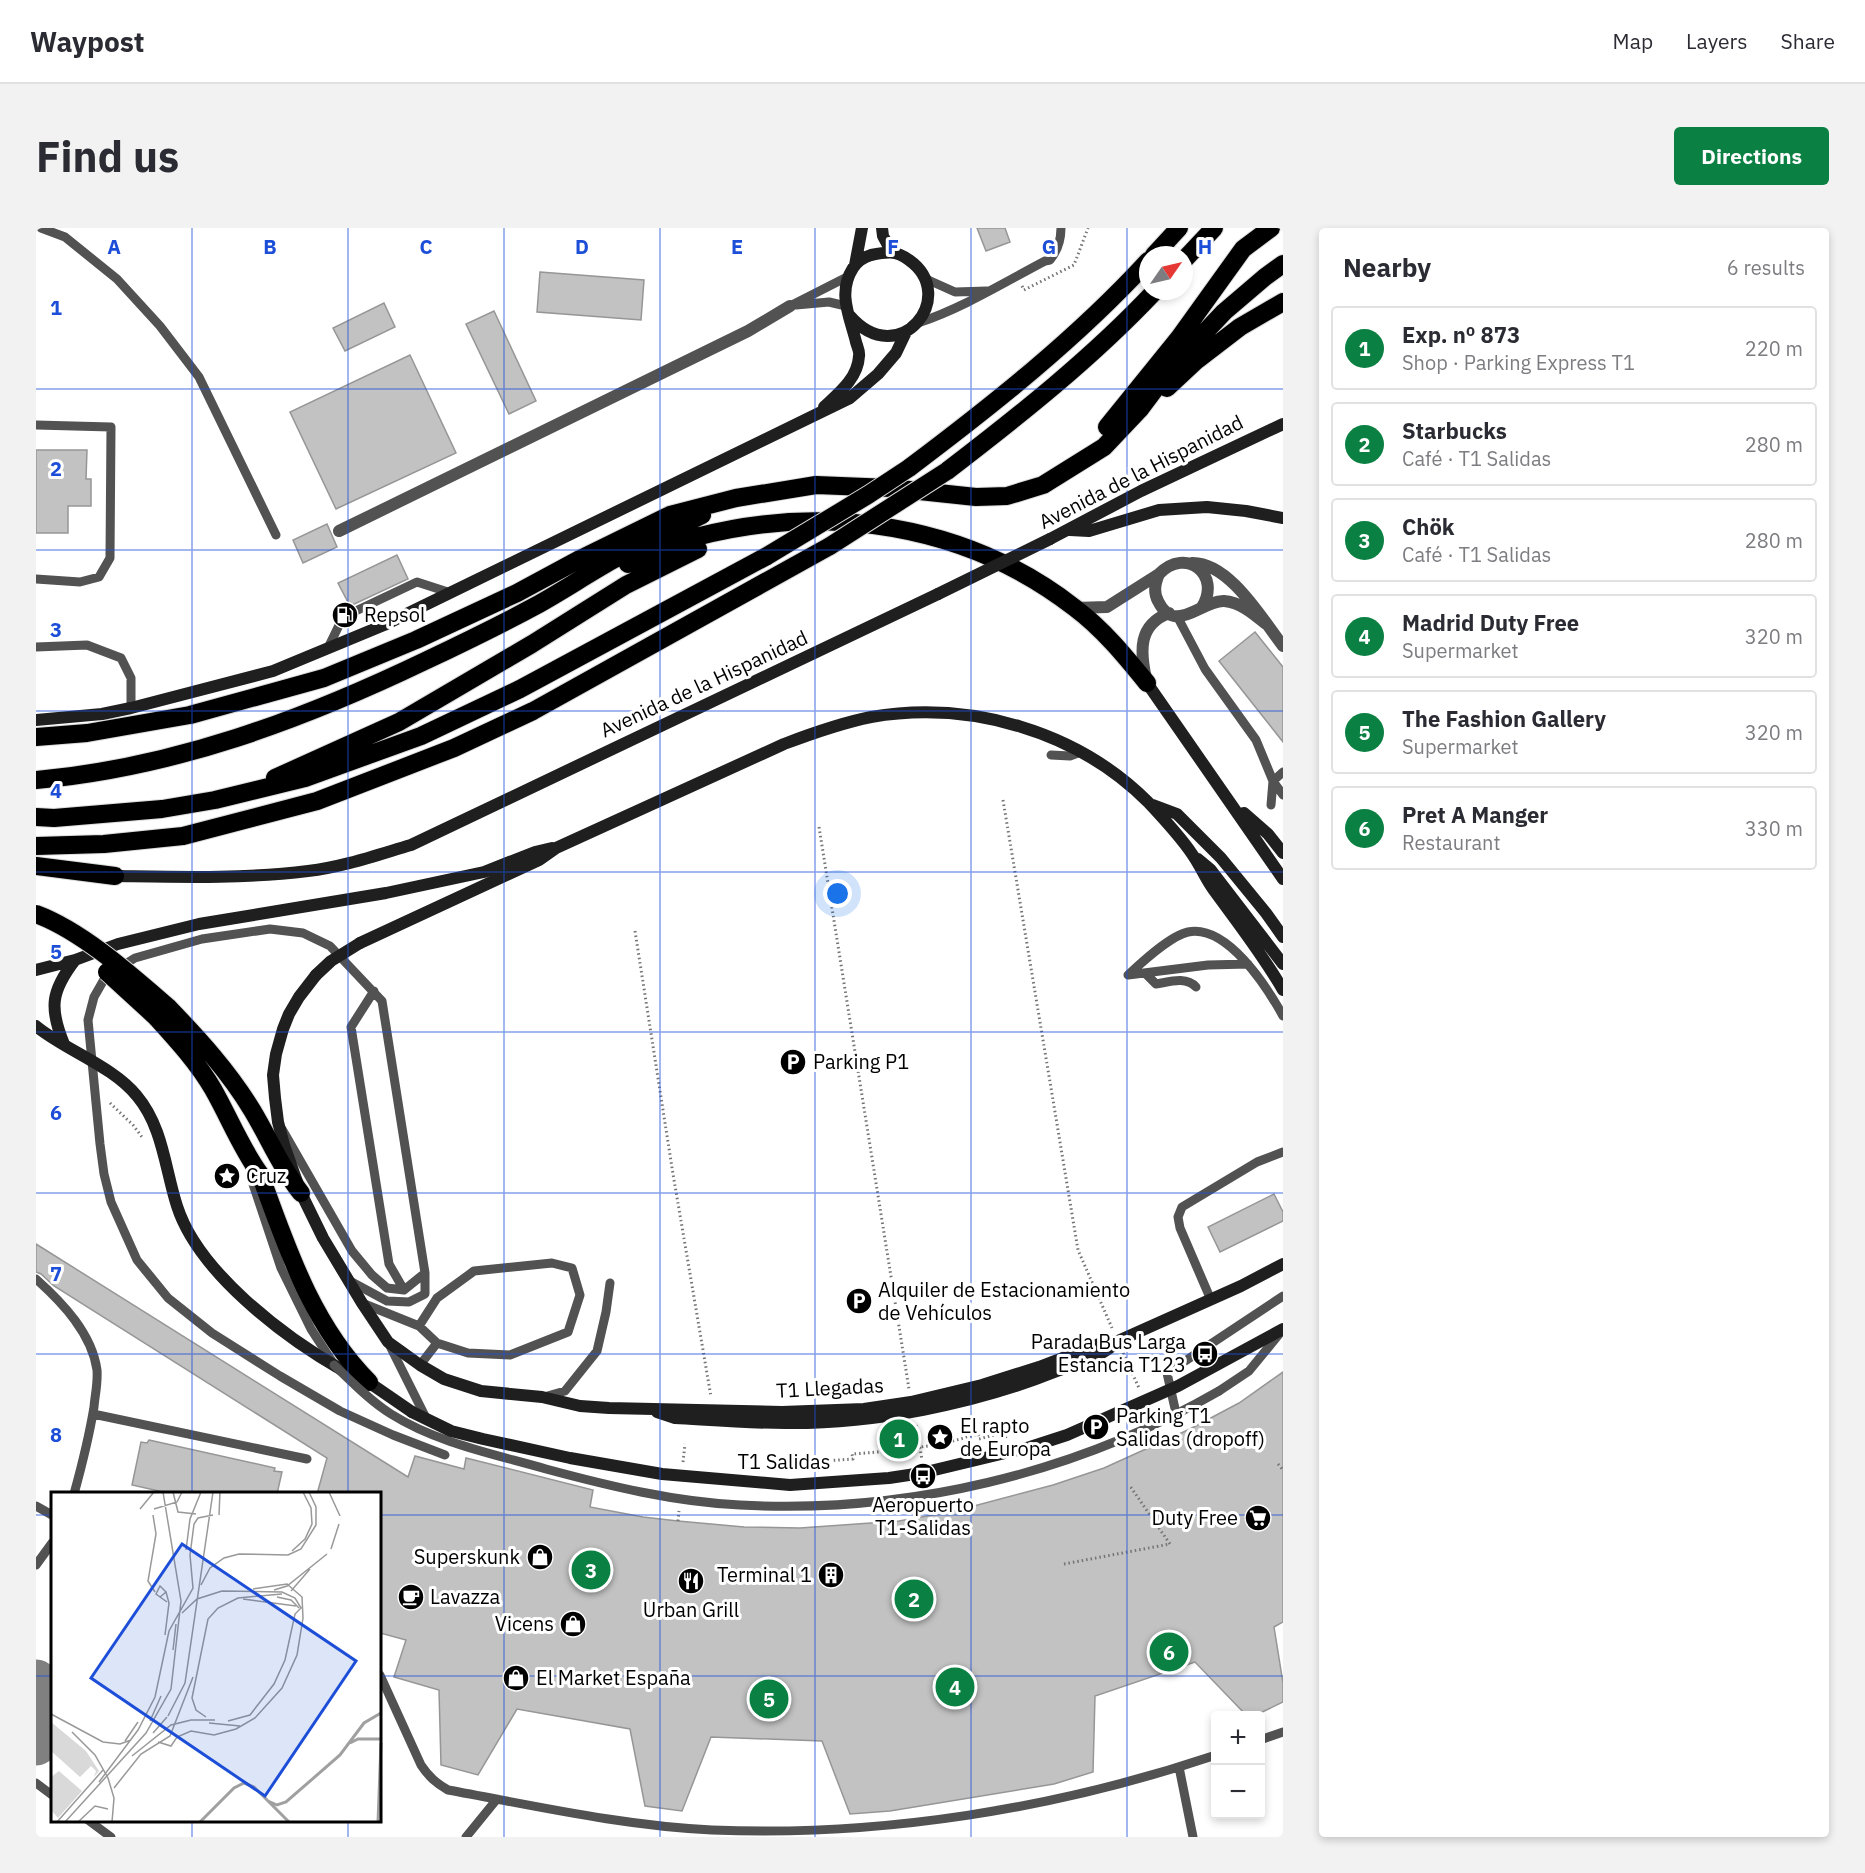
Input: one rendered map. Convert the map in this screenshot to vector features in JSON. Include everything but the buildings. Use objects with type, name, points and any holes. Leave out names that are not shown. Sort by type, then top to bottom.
[{"type":"highway","points":[[1162,246],[1179,228]]},
{"type":"highway","points":[[1193,250],[1214,228]]},
{"type":"highway","points":[[1079,462],[1179,338],[1243,249],[1271,228]]},
{"type":"highway","points":[[1140,409],[1170,369],[1224,312],[1283,264]]},
{"type":"highway","points":[[36,817],[54,818],[162,809],[247,793],[305,778],[421,735],[520,689],[767,556],[909,468],[990,408],[1048,359],[1111,301],[1139,271]]},
{"type":"highway","points":[[36,846],[104,844],[183,836],[317,801],[454,748],[533,711],[830,546],[947,471],[1017,417],[1086,359],[1146,300]]},
{"type":"highway","points":[[36,737],[87,733],[190,715],[324,678],[416,640],[517,593],[670,515],[736,498],[816,485],[891,488],[976,497],[1007,496],[1043,486],[1104,447],[1140,409],[1205,353],[1240,327],[1283,302]]},
{"type":"highway","points":[[539,604],[615,559],[736,498]]},
{"type":"highway","points":[[36,780],[85,776],[156,762],[211,747],[309,712],[383,681],[539,604],[695,538],[757,526],[805,521],[853,522],[901,528],[948,540],[993,558],[1036,580],[1075,608],[1114,642],[1147,683]]},
{"type":"highway","points":[[247,793],[299,766],[399,722],[460,688],[637,579],[688,552],[757,526]]},
{"type":"highway","points":[[36,866],[114,876]]},
{"type":"highway","points":[[36,914],[77,936],[105,956],[162,1012],[176,1039],[212,1087],[249,1159],[260,1174],[305,1290],[345,1355],[369,1382]]},
{"type":"highway","points":[[36,924],[95,962],[199,1040],[251,1108],[290,1179],[301,1194]]},
{"type":"street","points":[[855,265],[862,228]]},
{"type":"street","points":[[882,228],[883,236],[891,251]]},
{"type":"street","points":[[818,414],[853,378],[860,355],[848,311],[844,291],[847,277],[855,265],[867,256],[891,251],[902,255],[918,266],[926,279],[929,296],[926,311],[918,323],[906,332],[893,336],[878,336],[860,327],[848,311]]},
{"type":"street","points":[[339,531],[748,331],[790,306]]},
{"type":"street","points":[[36,720],[102,714],[132,708],[273,671],[384,625],[850,398],[878,374],[896,353],[906,332]]},
{"type":"street","name":"Avenida de la Hispanidad","points":[[114,876],[225,878],[310,871],[363,860],[411,845],[938,594],[1069,530],[1141,491],[1283,423]]},
{"type":"street","points":[[1069,530],[1089,531],[1169,509],[1207,507],[1283,518]]},
{"type":"street","points":[[1189,563],[1203,573],[1208,581],[1207,599],[1196,613],[1187,616],[1173,615],[1149,625],[1142,646],[1142,662],[1147,683],[1283,879]]},
{"type":"street","points":[[1075,608],[1107,607],[1172,564],[1201,563],[1220,572],[1233,583],[1283,646]]},
{"type":"street","points":[[1160,574],[1155,590],[1157,599],[1161,607],[1173,615]]},
{"type":"street","points":[[1202,607],[1215,602],[1227,601],[1246,608],[1266,624]]},
{"type":"street","points":[[388,1342],[323,1238],[301,1194],[278,1122],[273,1075],[283,1029],[299,997],[316,975],[331,961],[360,943],[539,860],[556,848],[784,744],[822,730],[871,717],[923,712],[975,716],[1028,728],[1081,752],[1127,783],[1149,803],[1192,855],[1283,990]]},
{"type":"street","points":[[36,715],[102,714]]},
{"type":"street","points":[[1230,801],[1268,834],[1283,853]]},
{"type":"street","points":[[1149,803],[1177,814],[1206,843],[1258,903],[1283,938]]},
{"type":"street","points":[[36,970],[75,960],[118,944],[199,924],[386,894],[484,872],[535,852],[556,848]]},
{"type":"street","points":[[1192,855],[1210,869],[1283,964]]},
{"type":"street","points":[[64,1044],[56,1023],[55,1000],[62,978],[75,960]]},
{"type":"street","name":"T1 Salidas","points":[[36,1026],[49,1037],[64,1044],[128,1086],[137,1096],[160,1141],[178,1209],[201,1254],[215,1270],[280,1328],[334,1365],[369,1382],[412,1412],[451,1431],[570,1458],[662,1474],[790,1485],[911,1475],[1030,1447],[1067,1435],[1147,1398],[1283,1329]]},
{"type":"street","name":"T1 Llegadas","points":[[388,1342],[444,1379],[481,1391],[542,1397],[580,1406],[654,1411],[687,1408],[782,1412],[912,1407],[1104,1342],[1118,1341],[1211,1300],[1283,1264]]},
{"type":"lane","points":[[41,228],[65,237],[117,279],[160,326],[199,377],[276,535]]},
{"type":"lane","points":[[918,323],[971,302],[1050,260],[1056,253],[1061,240],[1061,228]]},
{"type":"lane","points":[[790,306],[847,277]]},
{"type":"lane","points":[[926,279],[955,292],[989,291]]},
{"type":"lane","points":[[790,306],[829,302],[848,311]]},
{"type":"lane","points":[[36,425],[111,427],[110,558],[99,577],[80,582],[36,579]]},
{"type":"lane","points":[[328,648],[343,617],[417,582],[451,592]]},
{"type":"lane","points":[[1173,615],[1205,669],[1256,740],[1273,781],[1283,795]]},
{"type":"lane","points":[[36,647],[87,645],[121,657],[131,678],[132,708]]},
{"type":"lane","points":[[1051,755],[1070,756],[1081,752]]},
{"type":"lane","points":[[1270,805],[1273,781],[1283,772]]},
{"type":"lane","points":[[348,1280],[387,1301],[409,1302],[425,1294],[425,1274],[382,1001],[330,946],[303,933],[270,929],[202,939],[135,958],[106,976],[94,997],[88,1020],[100,1144],[111,1202],[137,1260],[168,1298],[212,1333],[280,1376],[369,1424],[445,1455],[388,1342]]},
{"type":"lane","points":[[1248,964],[1208,964],[1128,975],[1168,942],[1185,932],[1196,931],[1209,934],[1224,943],[1248,964],[1283,1016]]},
{"type":"lane","points":[[1145,973],[1156,984],[1185,980],[1196,987]]},
{"type":"lane","points":[[374,991],[351,1027],[389,1264],[404,1290]]},
{"type":"lane","points":[[278,1122],[303,1161],[352,1251],[372,1275],[387,1288],[404,1290],[425,1274]]},
{"type":"lane","points":[[1211,1300],[1180,1228],[1178,1217],[1182,1207],[1257,1162],[1283,1152]]},
{"type":"lane","points":[[249,1159],[251,1178],[281,1268],[311,1329],[334,1365],[369,1398],[390,1414],[415,1427],[490,1453],[660,1496],[739,1505],[796,1506],[900,1499],[948,1491],[1047,1468],[1182,1413],[1249,1371],[1283,1329]]},
{"type":"lane","points":[[362,1303],[419,1326],[437,1343],[468,1353],[510,1355],[568,1332],[580,1295],[572,1268],[552,1263],[474,1271],[437,1298],[419,1326]]},
{"type":"lane","points":[[36,1279],[68,1311],[90,1348],[97,1371],[88,1442],[75,1492]]},
{"type":"lane","points":[[542,1397],[565,1391],[597,1351],[610,1283]]},
{"type":"lane","points":[[1178,1422],[1167,1373],[1283,1296]]},
{"type":"lane","points":[[420,1365],[437,1343]]},
{"type":"lane","points":[[93,1414],[307,1459]]},
{"type":"lane","points":[[36,1506],[51,1514]]},
{"type":"lane","points":[[36,1565],[51,1544]]},
{"type":"lane","points":[[381,1677],[421,1765],[429,1777],[448,1790],[543,1808],[668,1826],[712,1830],[829,1830],[952,1817],[1074,1795],[1211,1756]]},
{"type":"lane","points":[[1265,1738],[1283,1732]]},
{"type":"lane","points":[[1179,1767],[1193,1837]]},
{"type":"lane","points":[[36,1783],[51,1794]]},
{"type":"lane","points":[[466,1837],[497,1798]]},
{"type":"lane","points":[[89,1822],[111,1837]]},
{"type":"path","points":[[1002,800],[1078,1250],[1118,1341],[1147,1398]]},
{"type":"path","points":[[819,827],[923,1469]]},
{"type":"path","points":[[635,932],[711,1398],[703,1400]]},
{"type":"path","points":[[106,1100],[134,1125],[146,1143]]},
{"type":"path","points":[[1159,1430],[1164,1441]]},
{"type":"path","points":[[834,1468],[825,1469],[824,1461],[853,1459],[852,1454],[920,1447],[978,1434],[979,1439],[1005,1432],[1006,1440],[998,1442]]},
{"type":"path","points":[[1278,1464],[1283,1470]]},
{"type":"path","points":[[1064,1564],[1170,1544],[1130,1486]]},
{"type":"path","points":[[929,1502],[931,1515]]},
{"type":"taxiway","points":[[36,1682],[40,1712],[36,1743]]},
{"type":"place","name":"Repsol","points":[[345,615]]},
{"type":"place","name":"Parking P1","points":[[793,1062]]},
{"type":"place","name":"Cruz","points":[[227,1176]]},
{"type":"place","name":"Alquiler de Estacionamiento de Vehículos","points":[[859,1301]]},
{"type":"place","name":"Parada Bus Larga Estancia T123","points":[[1205,1354]]},
{"type":"place","name":"Parking T1 Salidas (dropoff)","points":[[1096,1427]]},
{"type":"place","name":"El rapto de Europa","points":[[940,1437]]},
{"type":"place","name":"Exp. nº 873","points":[[899,1439]]},
{"type":"place","name":"Aeropuerto T1-Salidas","points":[[923,1476]]},
{"type":"place","name":"Duty Free","points":[[1258,1518]]},
{"type":"place","name":"Superskunk","points":[[540,1557]]},
{"type":"place","name":"Chök","points":[[591,1570]]},
{"type":"place","name":"Terminal 1","points":[[831,1575]]},
{"type":"place","name":"Urban Grill","points":[[691,1581]]},
{"type":"place","name":"Lavazza","points":[[411,1597]]},
{"type":"place","name":"Starbucks","points":[[914,1599]]},
{"type":"place","name":"Vicens","points":[[573,1624]]},
{"type":"place","name":"Pret A Manger","points":[[1169,1652]]},
{"type":"place","name":"El Market España","points":[[516,1678]]},
{"type":"place","name":"Madrid Duty Free","points":[[955,1687]]},
{"type":"place","name":"The Fashion Gallery","points":[[769,1699]]}]
